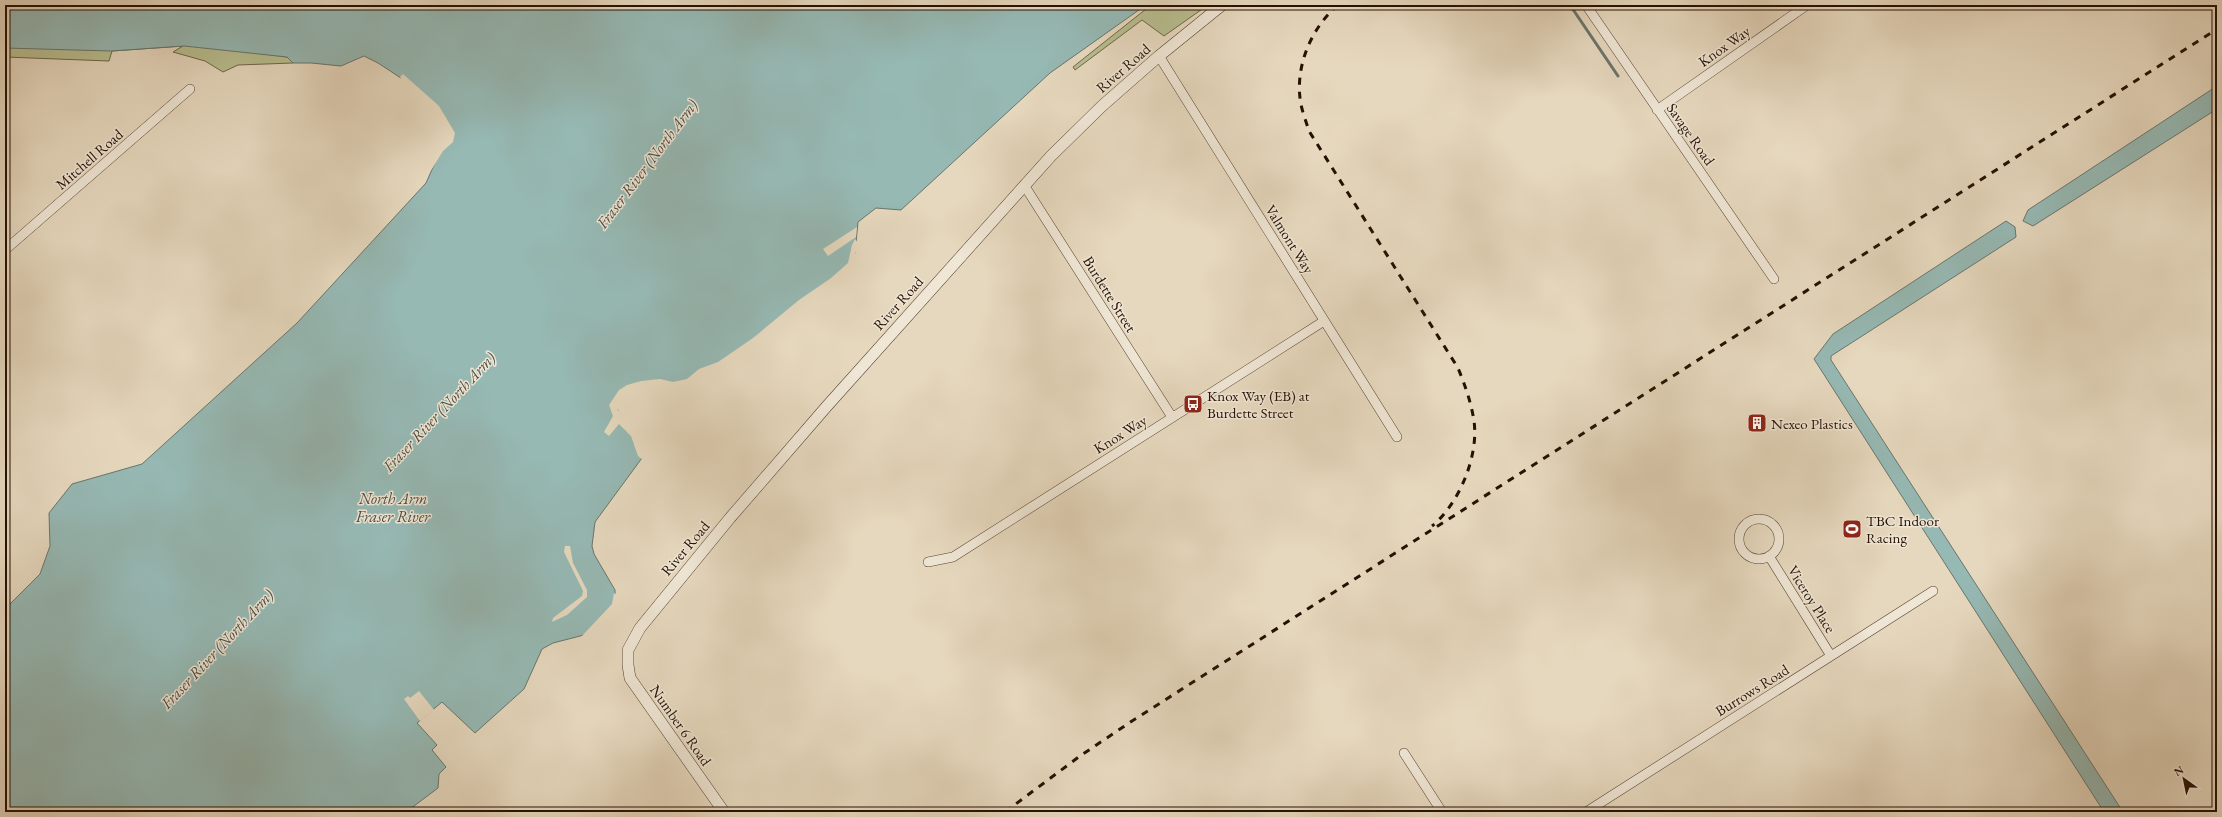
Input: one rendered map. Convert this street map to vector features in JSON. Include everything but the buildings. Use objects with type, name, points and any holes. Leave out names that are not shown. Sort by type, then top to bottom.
[{"type":"street","name":"River Road","points":[[628,650],[640,628],[730,518],[1024,185],[1102,106],[1159,56],[1222,5]]},
{"type":"street","name":"Savage Road","points":[[1586,5],[1774,279]]},
{"type":"street","name":"Knox Way","points":[[1657,110],[1807,5]]},
{"type":"street","name":"Valmont Way","points":[[1159,56],[1397,437]]},
{"type":"street","name":"Mitchell Road","points":[[5,250],[190,89]]},
{"type":"street","name":"Burdette Street","points":[[1024,185],[1172,418]]},
{"type":"street","name":"Knox Way","points":[[928,562],[953,557],[1324,321]]},
{"type":"street","name":"Viceroy Place","points":[[1760,519],[1766,520],[1776,528],[1779,540],[1778,547],[1770,556],[1756,559],[1743,553],[1740,547],[1739,533],[1748,522],[1760,519]]},
{"type":"street","name":"Viceroy Place","points":[[1770,556],[1831,656]]},
{"type":"street","name":"Burrows Road","points":[[1586,812],[1933,591]]},
{"type":"street","name":"Number 6 Road","points":[[628,650],[630,678],[637,690],[724,812]]},
{"type":"street","points":[[1404,753],[1442,812]]},
{"type":"green space","points":[[1151,5],[1208,5],[1164,36],[1142,20],[1075,70],[1073,67]]},
{"type":"green space","points":[[5,20],[287,57],[293,63],[238,65],[223,72],[205,61],[173,52],[183,46],[112,51],[109,61],[5,57]]},
{"type":"water","name":"North Arm Fraser River","points":[[5,5],[1146,5],[1050,73],[901,210],[876,208],[858,222],[855,253],[850,265],[719,366],[683,382],[634,389],[627,392],[615,407],[634,430],[642,458],[595,522],[592,546],[594,554],[615,590],[615,603],[588,634],[553,643],[542,649],[524,689],[475,733],[442,702],[417,723],[437,745],[432,750],[446,767],[439,774],[438,788],[406,812],[5,812],[5,609],[40,574],[50,546],[49,513],[72,484],[142,464],[297,323],[426,183],[441,149],[449,137],[449,129],[433,106],[407,82],[378,63],[364,56],[341,66],[293,63],[287,57],[184,46],[111,51],[5,48]]},
{"type":"water","points":[[2217,86],[2217,109],[2033,226],[2023,221],[2028,210]]},
{"type":"water","points":[[2006,221],[2015,227],[2016,237],[1831,356],[1831,360],[2123,812],[2104,812],[1814,359],[1833,334]]},
{"type":"pier","points":[[403,74],[439,106],[455,133],[453,142],[443,151],[430,172],[439,148],[447,136],[447,130],[431,107],[402,80],[400,77]]},
{"type":"pier","points":[[857,227],[856,237],[828,256],[823,249]]},
{"type":"pier","points":[[855,239],[858,243],[853,263],[837,280],[825,291],[805,303],[769,334],[721,368],[677,386],[635,391],[621,401],[617,409],[636,429],[642,440],[643,460],[638,456],[631,436],[619,424],[609,436],[604,432],[613,416],[609,405],[619,390],[627,385],[641,381],[660,379],[673,382],[687,379],[699,369],[718,362],[753,338],[799,300],[831,278],[848,263]]},
{"type":"pier","points":[[565,546],[570,546],[573,563],[587,590],[587,597],[567,615],[552,622],[553,618],[582,596],[583,591],[564,552]]},
{"type":"pier","points":[[614,593],[617,595],[617,605],[589,636],[581,637],[612,604]]},
{"type":"pier","points":[[419,691],[434,710],[420,721],[404,699],[408,696],[410,698]]},
{"type":"waterway","points":[[1570,5],[1618,76]]},
{"type":"railway","points":[[1338,5],[1313,35],[1303,59],[1299,85],[1302,111],[1309,131],[1458,368],[1468,394],[1473,414],[1475,435],[1470,464],[1465,478],[1451,505],[1442,517],[1432,526]]},
{"type":"railway","points":[[1005,812],[1080,756],[1132,721],[2217,29]]},
{"type":"place","name":"Knox Way (EB) at Burdette Street","points":[[1193,404]]},
{"type":"place","name":"Nexeo Plastics","points":[[1757,423]]},
{"type":"place","name":"TBC Indoor Racing","points":[[1852,529]]},
{"type":"water label","name":"Fraser River (North Arm)","points":[[647,164]]},
{"type":"water label","name":"Fraser River (North Arm)","points":[[439,412]]},
{"type":"water label","name":"Fraser River (North Arm)","points":[[217,649]]}]
